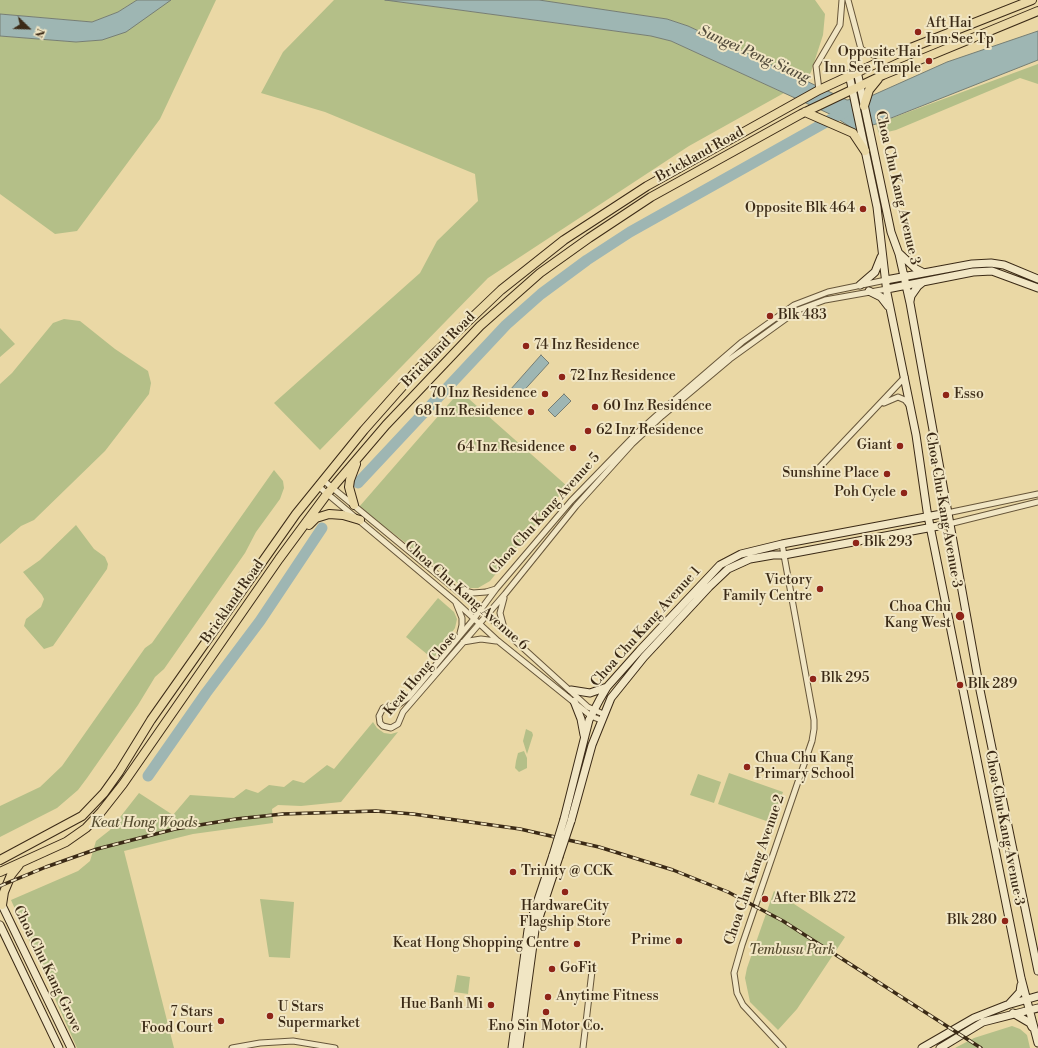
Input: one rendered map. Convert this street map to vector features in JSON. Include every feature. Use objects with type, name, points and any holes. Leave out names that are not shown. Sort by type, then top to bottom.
[{"type":"main road","name":"Brickland Road","points":[[0,860],[82,816],[104,793],[119,772],[151,720],[296,514],[320,483],[417,370],[501,290],[564,240],[647,186],[817,91],[886,58],[1032,0]]},
{"type":"main road","name":"Brickland Road","points":[[0,872],[66,842],[86,828],[101,812],[123,784],[295,538],[330,491],[386,425],[480,326],[540,274],[589,238],[650,198],[803,113],[883,75],[1038,11]]},
{"type":"main road","points":[[864,106],[864,96],[871,86],[883,75]]},
{"type":"main road","points":[[803,113],[853,134],[866,151]]},
{"type":"main road","points":[[354,505],[351,495],[350,480],[358,458]]},
{"type":"main road","points":[[295,538],[316,518],[325,515],[343,515],[360,520]]},
{"type":"main road","points":[[1,903],[11,875],[20,862]]},
{"type":"street","points":[[817,91],[816,66],[840,25],[842,0]]},
{"type":"street","points":[[848,0],[861,49],[870,54],[886,58]]},
{"type":"street","name":"Choa Chu Kang Avenue 3","points":[[853,73],[856,87],[854,98],[877,207],[887,289],[910,407],[928,517],[1020,978],[1038,1043]]},
{"type":"street","name":"Choa Chu Kang Avenue 3","points":[[856,87],[864,96]]},
{"type":"street","name":"Choa Chu Kang Avenue 3","points":[[864,106],[891,232],[899,254],[910,303],[980,690],[1038,971]]},
{"type":"street","points":[[899,254],[916,269],[922,272]]},
{"type":"street","points":[[860,285],[875,272],[882,256]]},
{"type":"street","name":"Choa Chu Kang Avenue 5","points":[[479,624],[505,594],[552,534],[644,427],[746,340],[794,305],[836,290],[922,272],[972,264],[991,263],[1004,265],[1038,279]]},
{"type":"street","name":"Choa Chu Kang Avenue 5","points":[[473,620],[496,589],[571,501],[662,416],[746,347],[798,310],[838,297],[992,270],[1038,288]]},
{"type":"street","points":[[910,303],[911,296],[918,286],[925,281]]},
{"type":"street","points":[[836,290],[838,297]]},
{"type":"street","points":[[869,291],[882,297],[888,303],[892,315]]},
{"type":"street","points":[[818,469],[904,377]]},
{"type":"street","points":[[879,405],[898,397],[905,400],[910,407]]},
{"type":"street","name":"Choa Chu Kang Avenue 6","points":[[320,483],[360,520],[469,613],[473,620],[498,641],[574,701],[592,713],[602,717]]},
{"type":"street","name":"Choa Chu Kang Avenue 6","points":[[330,491],[354,505],[506,631],[571,690],[592,713]]},
{"type":"street","name":"Choa Chu Kang Avenue 1","points":[[568,820],[584,741],[592,713],[607,688],[640,650],[720,565],[741,554],[782,544],[928,517],[1038,494]]},
{"type":"street","name":"Choa Chu Kang Avenue 1","points":[[513,1048],[534,930],[556,856],[602,717],[615,692],[631,671],[718,577],[728,569],[750,560],[949,524],[1038,502]]},
{"type":"street","name":"Choa Chu Kang Avenue 2","points":[[782,544],[814,720],[814,729],[812,741],[742,945],[734,973],[737,993],[743,1005],[783,1048]]},
{"type":"street","points":[[455,588],[473,593],[496,589]]},
{"type":"street","points":[[505,594],[500,613],[506,631]]},
{"type":"street","points":[[456,602],[462,618],[459,636]]},
{"type":"street","name":"Keat Hong Close","points":[[473,620],[403,703],[386,706],[380,710],[379,720],[383,726],[391,728],[398,724],[403,712],[479,624]]},
{"type":"street","points":[[462,642],[481,639],[498,641]]},
{"type":"street","points":[[571,690],[590,693],[607,688]]},
{"type":"street","points":[[574,701],[581,719],[584,741]]},
{"type":"street","points":[[580,761],[583,756],[589,756]]},
{"type":"street","name":"Choa Chu Kang Grove","points":[[1,903],[71,1048]]},
{"type":"street","name":"Choa Chu Kang Grove","points":[[0,925],[60,1048]]},
{"type":"street","points":[[583,1048],[592,971]]},
{"type":"street","points":[[1007,1005],[1020,992],[1020,978]]},
{"type":"street","points":[[922,1048],[967,1021],[1007,1005],[1038,996]]},
{"type":"street","points":[[940,1048],[984,1022],[1013,1013],[1038,1008]]},
{"type":"street","points":[[1013,1013],[1030,1023],[1036,1034]]},
{"type":"street","points":[[232,1048],[260,1042],[293,1041],[335,1048]]},
{"type":"green space","points":[[0,0],[137,0],[118,12],[92,22],[0,14]]},
{"type":"green space","points":[[171,0],[216,0],[160,119],[77,231],[55,234],[0,194],[0,36],[76,42],[102,40],[151,13]]},
{"type":"green space","points":[[334,0],[385,0],[652,36],[671,41],[784,93],[689,146],[488,278],[320,450],[274,403],[420,273],[437,241],[478,201],[475,174],[325,112],[261,93],[283,52]]},
{"type":"green space","points":[[539,0],[815,0],[825,14],[823,35],[811,72],[805,81],[688,26],[667,19]]},
{"type":"green space","points":[[1038,64],[1038,84],[1020,78],[896,130],[879,134],[876,124]]},
{"type":"green space","points":[[64,319],[80,321],[115,349],[148,371],[151,383],[149,394],[105,451],[34,520],[21,526],[0,544],[0,384],[12,373],[53,323]]},
{"type":"green space","points":[[0,328],[15,344],[0,357]]},
{"type":"green space","points":[[460,391],[567,486],[490,581],[478,588],[464,588],[359,507]]},
{"type":"green space","points":[[274,470],[283,481],[284,488],[280,499],[256,532],[245,553],[164,669],[155,677],[138,705],[87,778],[78,790],[57,808],[0,837],[0,806],[40,787],[62,766],[145,648],[152,643]]},
{"type":"green space","points":[[76,525],[94,549],[105,557],[108,564],[107,569],[53,646],[44,649],[24,626],[26,619],[41,607],[44,599],[23,572],[40,560]]},
{"type":"green space","points":[[438,598],[454,612],[457,619],[455,628],[433,659],[406,637]]},
{"type":"green space","name":"Keat Hong Woods","points":[[373,722],[377,728],[384,733],[391,734],[398,732],[341,802],[301,806],[278,805],[272,809],[273,823],[193,834],[124,851],[174,1048],[77,1048],[11,900],[78,871],[90,861],[96,841],[110,830],[139,793],[173,815],[190,795],[234,798],[246,789],[258,793],[269,785],[284,787],[293,780],[304,783],[327,765],[334,769]]},
{"type":"green space","points":[[526,729],[532,732],[533,735],[527,754],[523,741]]},
{"type":"green space","points":[[524,751],[527,758],[527,768],[519,772],[515,768],[516,761],[518,753]]},
{"type":"green space","points":[[729,773],[783,792],[772,823],[718,804]]},
{"type":"green space","points":[[698,774],[721,782],[714,803],[690,795]]},
{"type":"green space","name":"Tembusu Park","points":[[774,891],[845,937],[797,1009],[778,1030],[750,1002],[745,978],[747,968]]},
{"type":"green space","points":[[260,899],[294,902],[290,958],[269,957]]},
{"type":"green space","points":[[457,975],[470,977],[468,994],[454,992]]},
{"type":"green space","points":[[1012,1026],[1020,1029],[1027,1035],[1030,1048],[955,1048],[974,1038]]},
{"type":"water","points":[[137,0],[171,0],[126,32],[102,40],[76,42],[0,36],[0,14],[92,22],[118,12]]},
{"type":"water","points":[[385,0],[539,0],[667,19],[688,26],[847,100],[871,96],[947,62],[1038,31],[1038,60],[876,124],[855,130],[832,115],[671,41],[651,36]]},
{"type":"water","points":[[541,355],[549,363],[518,397],[510,390]]},
{"type":"water","points":[[564,394],[571,401],[555,417],[548,410]]},
{"type":"waterway","points":[[358,483],[506,325],[541,294],[587,260],[630,232],[844,112]]},
{"type":"waterway","points":[[148,776],[206,693],[260,621],[322,528]]},
{"type":"railway","points":[[0,886],[46,867],[97,849],[175,829],[236,819],[283,814],[376,811],[413,814],[520,829],[599,847],[673,870],[728,892],[783,921],[981,1048]]},
{"type":"place","name":"Aft Hai Inn See Tp","points":[[918,32]]},
{"type":"place","name":"Opposite Hai Inn See Temple","points":[[929,61]]},
{"type":"place","name":"Opposite Blk 464","points":[[863,209]]},
{"type":"place","name":"Blk 483","points":[[770,316]]},
{"type":"place","name":"74 Inz Residence","points":[[526,346]]},
{"type":"place","name":"72 Inz Residence","points":[[562,377]]},
{"type":"place","name":"70 Inz Residence","points":[[545,394]]},
{"type":"place","name":"Esso","points":[[946,395]]},
{"type":"place","name":"60 Inz Residence","points":[[595,407]]},
{"type":"place","name":"68 Inz Residence","points":[[531,412]]},
{"type":"place","name":"62 Inz Residence","points":[[588,431]]},
{"type":"place","name":"Giant","points":[[900,446]]},
{"type":"place","name":"64 Inz Residence","points":[[573,448]]},
{"type":"place","name":"Sunshine Place","points":[[887,474]]},
{"type":"place","name":"Poh Cycle","points":[[904,493]]},
{"type":"place","name":"Blk 293","points":[[856,543]]},
{"type":"place","name":"Victory Family Centre","points":[[820,589]]},
{"type":"place","name":"Choa Chu Kang West","points":[[960,616]]},
{"type":"place","name":"Blk 295","points":[[813,679]]},
{"type":"place","name":"Blk 289","points":[[960,685]]},
{"type":"place","name":"Chua Chu Kang Primary School","points":[[747,767]]},
{"type":"place","name":"Trinity @ CCK","points":[[513,872]]},
{"type":"place","name":"HardwareCity Flagship Store","points":[[565,892]]},
{"type":"place","name":"After Blk 272","points":[[765,899]]},
{"type":"place","name":"Blk 280","points":[[1005,921]]},
{"type":"place","name":"Prime","points":[[679,941]]},
{"type":"place","name":"Keat Hong Shopping Centre","points":[[577,944]]},
{"type":"place","name":"GoFit","points":[[552,969]]},
{"type":"place","name":"Anytime Fitness","points":[[548,997]]},
{"type":"place","name":"Hue Banh Mi","points":[[491,1005]]},
{"type":"place","name":"Eno Sin Motor Co.","points":[[546,1012]]},
{"type":"place","name":"U Stars Supermarket","points":[[270,1016]]},
{"type":"place","name":"7 Stars Food Court","points":[[221,1021]]},
{"type":"water label","name":"Sungei Peng Siang","points":[[754,55]]}]
